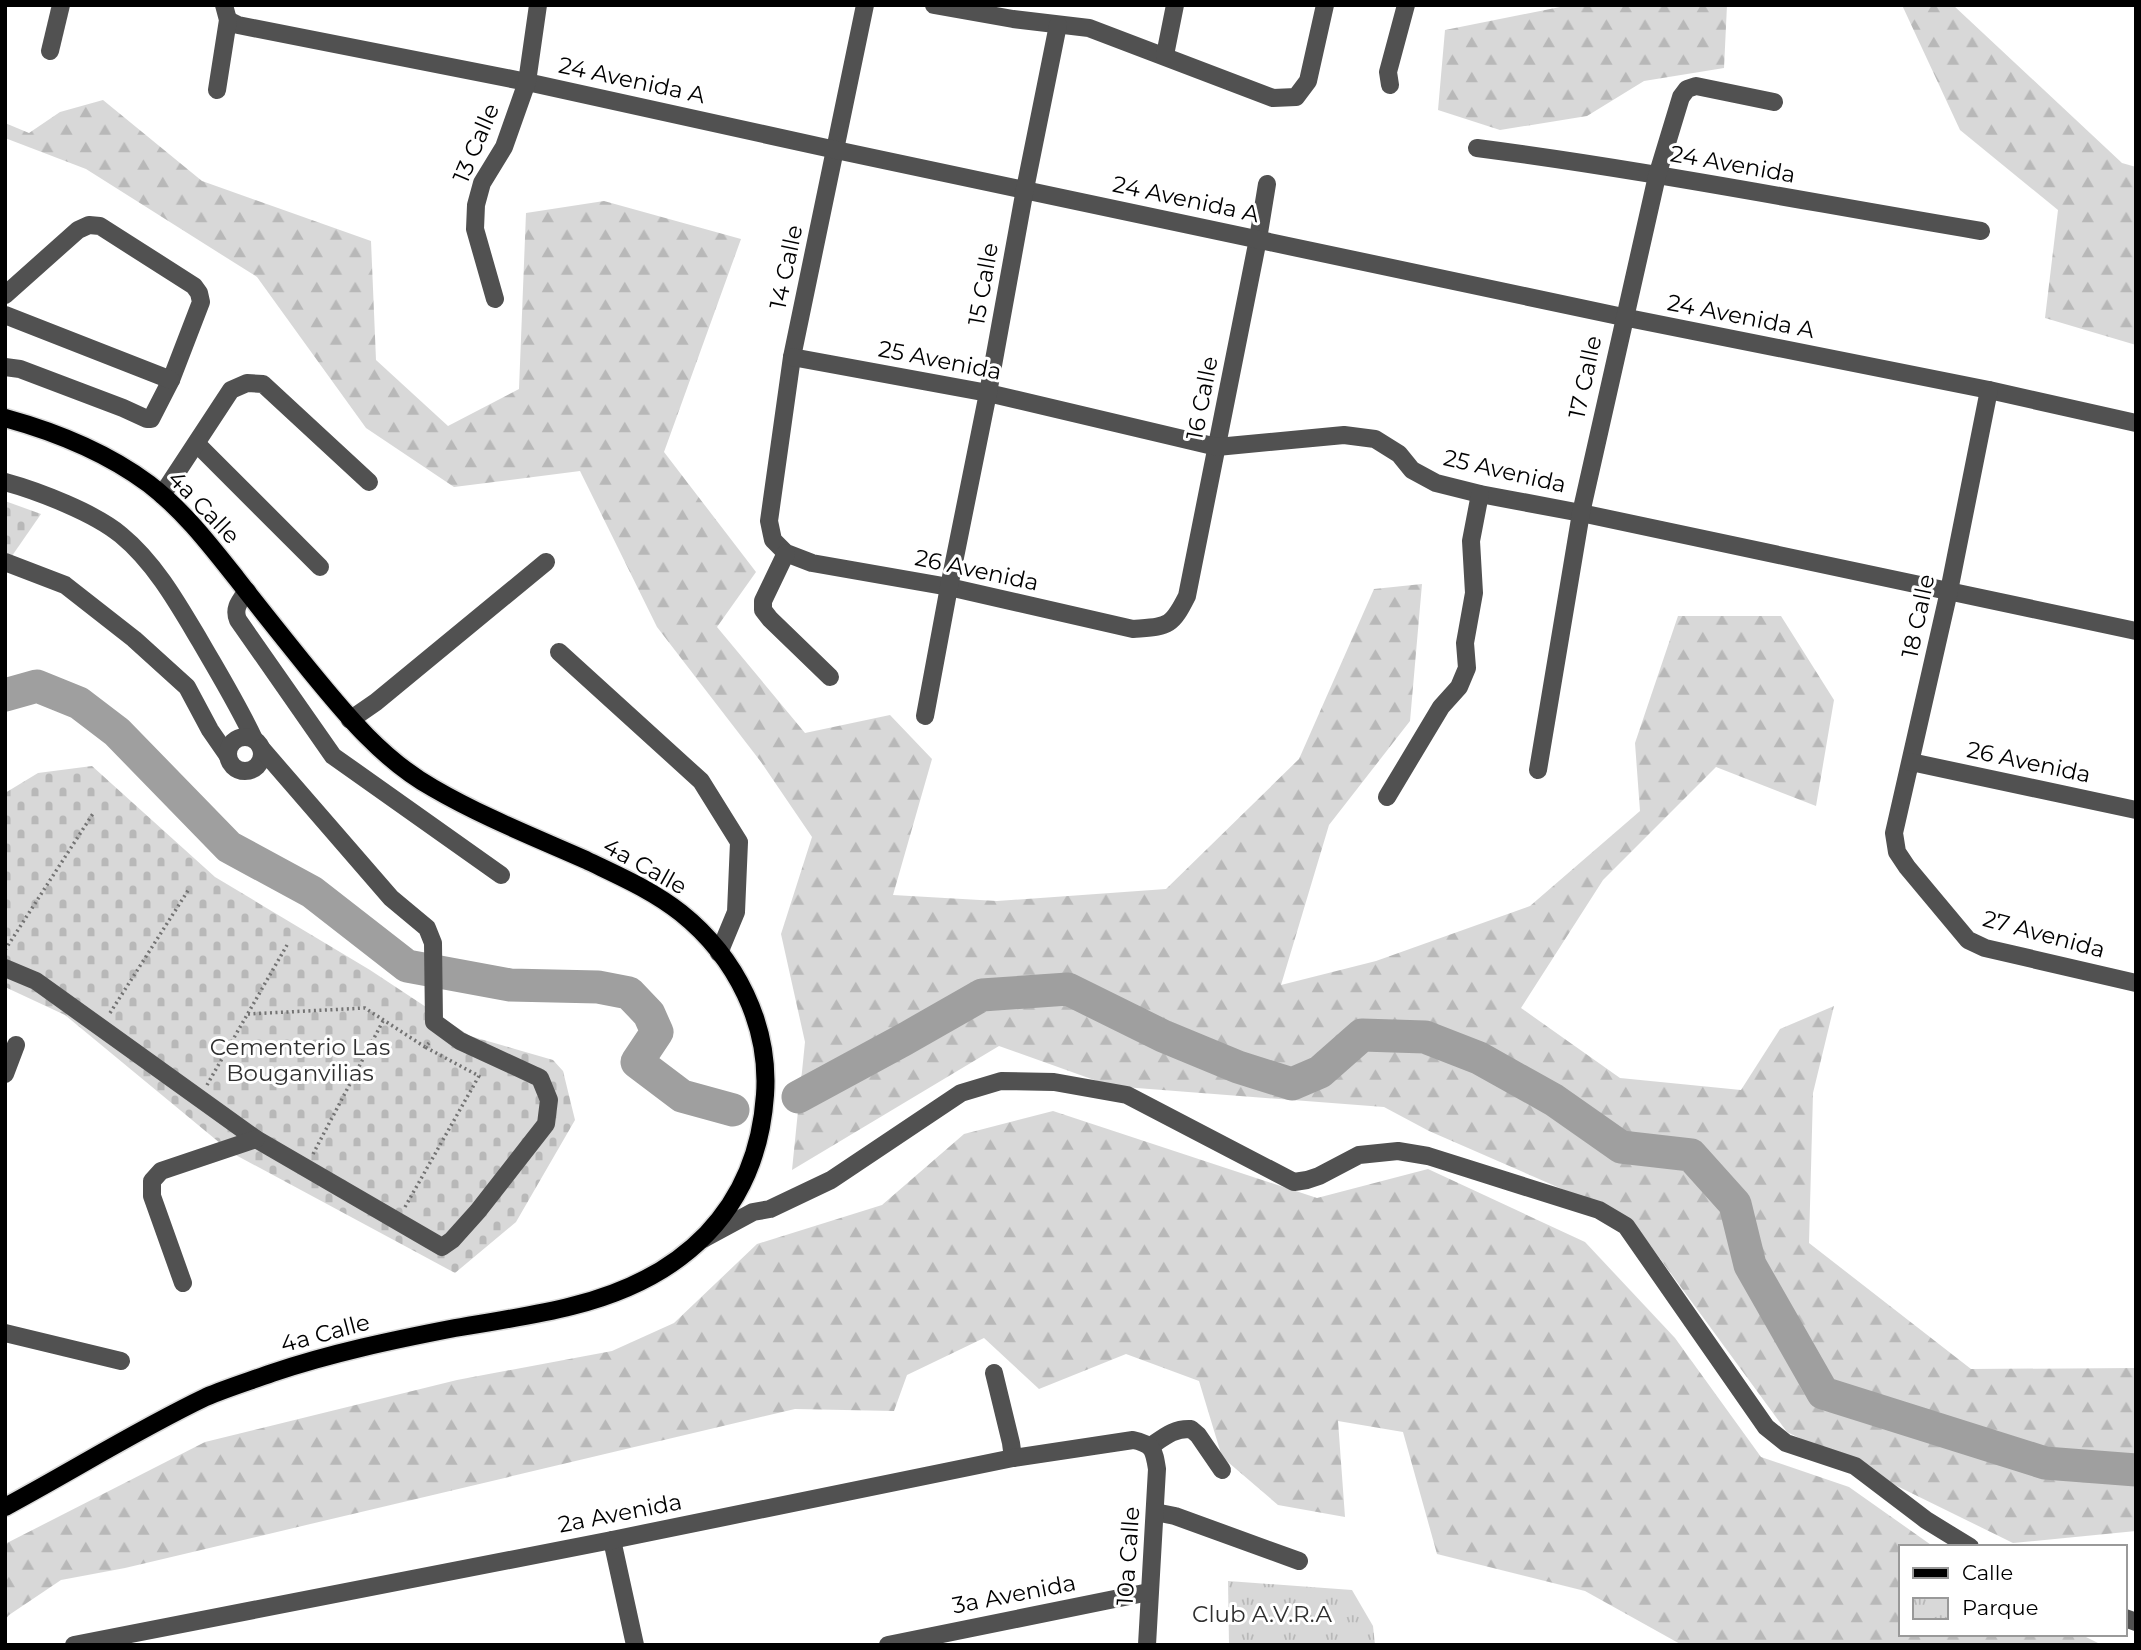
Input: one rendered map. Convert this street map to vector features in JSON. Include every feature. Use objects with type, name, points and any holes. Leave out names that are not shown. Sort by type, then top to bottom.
[{"type":"main road","name":"4a Calle","points":[[5,418],[80,443],[147,483],[162,495],[198,529],[350,720],[387,756],[429,786],[624,878],[655,894],[682,914],[702,932],[719,953],[748,996],[762,1038],[766,1063],[763,1120],[757,1149],[734,1198],[719,1223],[703,1240],[649,1278],[573,1306],[378,1343],[275,1372],[209,1396],[5,1507]]},
{"type":"street","points":[[50,51],[61,5]]},
{"type":"street","name":"13 Calle","points":[[495,299],[475,229],[476,205],[482,183],[504,147],[527,82],[538,5]]},
{"type":"street","name":"14 Calle","points":[[779,546],[769,521],[792,358],[865,5]]},
{"type":"street","points":[[934,5],[1015,12],[1058,25],[1089,28],[1273,98],[1296,97],[1308,81],[1325,5]]},
{"type":"street","points":[[1165,55],[1175,5]]},
{"type":"street","points":[[1390,85],[1388,72],[1406,5]]},
{"type":"street","points":[[217,90],[226,13]]},
{"type":"street","name":"24 Avenida A","points":[[226,13],[238,25],[527,82],[1623,317],[1989,390],[2136,423]]},
{"type":"street","name":"15 Calle","points":[[925,716],[1058,25]]},
{"type":"street","name":"17 Calle","points":[[1538,769],[1581,513],[1623,317],[1657,176],[1681,97],[1687,89],[1696,86],[1774,102]]},
{"type":"street","name":"24 Avenida","points":[[1477,148],[1585,162],[1981,231]]},
{"type":"street","name":"16 Calle","points":[[1176,618],[1187,596],[1267,184]]},
{"type":"street","points":[[5,295],[78,230],[89,225],[100,226],[194,286],[201,302],[171,380],[151,419],[20,369],[5,367]]},
{"type":"street","points":[[5,315],[171,380]]},
{"type":"street","name":"25 Avenida","points":[[792,358],[988,393],[1217,447],[1344,435],[1375,439],[1399,454],[1412,470],[1436,484],[2136,631]]},
{"type":"street","points":[[162,495],[231,390],[247,383],[263,384],[369,482]]},
{"type":"street","name":"18 Calle","points":[[1897,852],[1894,833],[1949,591],[1989,390]]},
{"type":"street","points":[[197,444],[320,567]]},
{"type":"street","points":[[5,482],[33,490],[94,518],[121,534],[156,571],[240,708],[258,744],[261,760],[248,771],[237,769],[210,730],[187,687],[134,639],[65,585],[5,562]]},
{"type":"street","points":[[1387,797],[1441,707],[1460,687],[1467,668],[1465,643],[1474,593],[1471,541],[1480,494]]},
{"type":"street","points":[[779,546],[763,601],[763,610],[830,677]]},
{"type":"street","name":"26 Avenida","points":[[779,546],[812,564],[949,587],[1133,629],[1161,626],[1176,618]]},
{"type":"street","points":[[350,720],[376,702],[546,562]]},
{"type":"street","points":[[247,592],[236,607],[238,620],[333,756],[501,875]]},
{"type":"street","points":[[559,652],[701,781],[738,842],[736,912],[719,953]]},
{"type":"street","points":[[5,968],[36,981],[256,1139],[442,1247],[452,1240],[546,1124],[549,1100],[540,1077],[460,1041],[439,1025],[433,943],[428,928],[391,898],[258,744],[248,737],[238,738],[230,746],[228,756]]},
{"type":"street","name":"26 Avenida","points":[[1911,762],[2136,810]]},
{"type":"street","name":"27 Avenida","points":[[1897,852],[1968,940],[1985,948],[2136,983]]},
{"type":"street","points":[[5,1074],[16,1045]]},
{"type":"street","points":[[703,1240],[753,1212],[770,1209],[831,1180],[961,1093],[1002,1081],[1054,1082],[1127,1095],[1294,1182],[1319,1176],[1359,1155],[1398,1151],[1428,1156],[1599,1210],[1626,1226],[1766,1427],[1786,1443],[1855,1466],[1926,1520],[1967,1545]]},
{"type":"street","points":[[183,1283],[152,1196],[152,1181],[161,1171],[256,1139]]},
{"type":"street","points":[[5,1333],[121,1361]]},
{"type":"street","points":[[994,1373],[1012,1443],[1013,1458]]},
{"type":"street","points":[[1151,1446],[1180,1428],[1191,1429],[1222,1470]]},
{"type":"street","name":"2a Avenida","points":[[74,1645],[612,1540],[1013,1458],[1133,1440],[1151,1446]]},
{"type":"street","name":"10a Calle","points":[[1147,1645],[1157,1469],[1151,1446]]},
{"type":"street","points":[[1155,1512],[1175,1516],[1299,1561]]},
{"type":"street","points":[[612,1540],[635,1645]]},
{"type":"street","name":"3a Avenida","points":[[888,1645],[1149,1592]]},
{"type":"path","points":[[5,950],[94,812]]},
{"type":"path","points":[[101,1027],[189,889]]},
{"type":"path","points":[[199,1099],[288,944]]},
{"type":"path","points":[[248,1014],[365,1008],[425,1047],[479,1076],[397,1221]]},
{"type":"path","points":[[306,1169],[383,1021]]},
{"type":"path","points":[[425,1047],[439,1025]]},
{"type":"green space","points":[[1570,5],[1727,5],[1724,68],[1644,81],[1587,116],[1500,130],[1438,110],[1445,30]]},
{"type":"green space","points":[[1902,5],[1953,5],[2122,163],[2136,167],[2136,345],[2045,318],[2058,210],[1960,130]]},
{"type":"green space","points":[[103,100],[202,181],[371,241],[376,360],[448,426],[519,389],[526,213],[604,201],[741,239],[664,452],[756,572],[717,627],[805,733],[890,715],[932,759],[893,895],[997,901],[1166,889],[1299,759],[1374,589],[1422,584],[1410,721],[1329,825],[1281,985],[1376,961],[1530,906],[1640,811],[1635,743],[1678,616],[1781,616],[1834,700],[1816,806],[1716,767],[1603,880],[1521,1008],[1620,1078],[1741,1090],[1780,1029],[1834,1006],[1813,1093],[1809,1243],[1971,1369],[2136,1368],[2136,1531],[2013,1543],[1787,1432],[1631,1219],[1429,1131],[1384,1107],[1111,1086],[999,1046],[792,1170],[805,1042],[781,934],[812,837],[761,762],[657,627],[580,471],[454,487],[366,428],[257,277],[86,169],[5,138],[5,123],[29,133],[60,112]]},
{"type":"green space","points":[[5,501],[41,514],[5,566]]},
{"type":"green space","name":"Cementerio Las Bouganvilias","points":[[92,766],[215,877],[370,970],[470,1036],[553,1060],[563,1071],[575,1120],[516,1222],[455,1273],[232,1153],[65,1015],[5,987],[5,793],[38,773]]},
{"type":"green space","points":[[1053,1111],[1317,1198],[1428,1169],[1585,1242],[1675,1338],[1761,1457],[1849,1487],[1931,1545],[1899,1545],[1899,1636],[2084,1636],[2102,1645],[1682,1645],[1585,1591],[1437,1554],[1403,1432],[1338,1421],[1345,1517],[1278,1505],[1222,1457],[1199,1381],[1126,1354],[1039,1389],[984,1338],[907,1375],[894,1411],[795,1409],[125,1568],[61,1580],[5,1620],[5,1544],[205,1442],[457,1380],[612,1351],[674,1323],[757,1244],[882,1205],[964,1134]]},
{"type":"green space","name":"Club A.V.R.A","points":[[1228,1581],[1352,1590],[1373,1626],[1375,1645],[1229,1645]]},
{"type":"waterway","points":[[5,695],[37,686],[79,703],[117,732],[229,847],[312,892],[407,966],[510,985],[598,987],[629,993],[649,1014],[657,1032],[637,1062],[682,1096],[733,1110]]},
{"type":"waterway","points":[[798,1097],[982,995],[1068,989],[1163,1036],[1238,1067],[1292,1084],[1320,1072],[1362,1035],[1425,1037],[1479,1058],[1554,1100],[1621,1147],[1691,1155],[1735,1204],[1750,1265],[1823,1393],[2045,1463],[2136,1470]]}]
